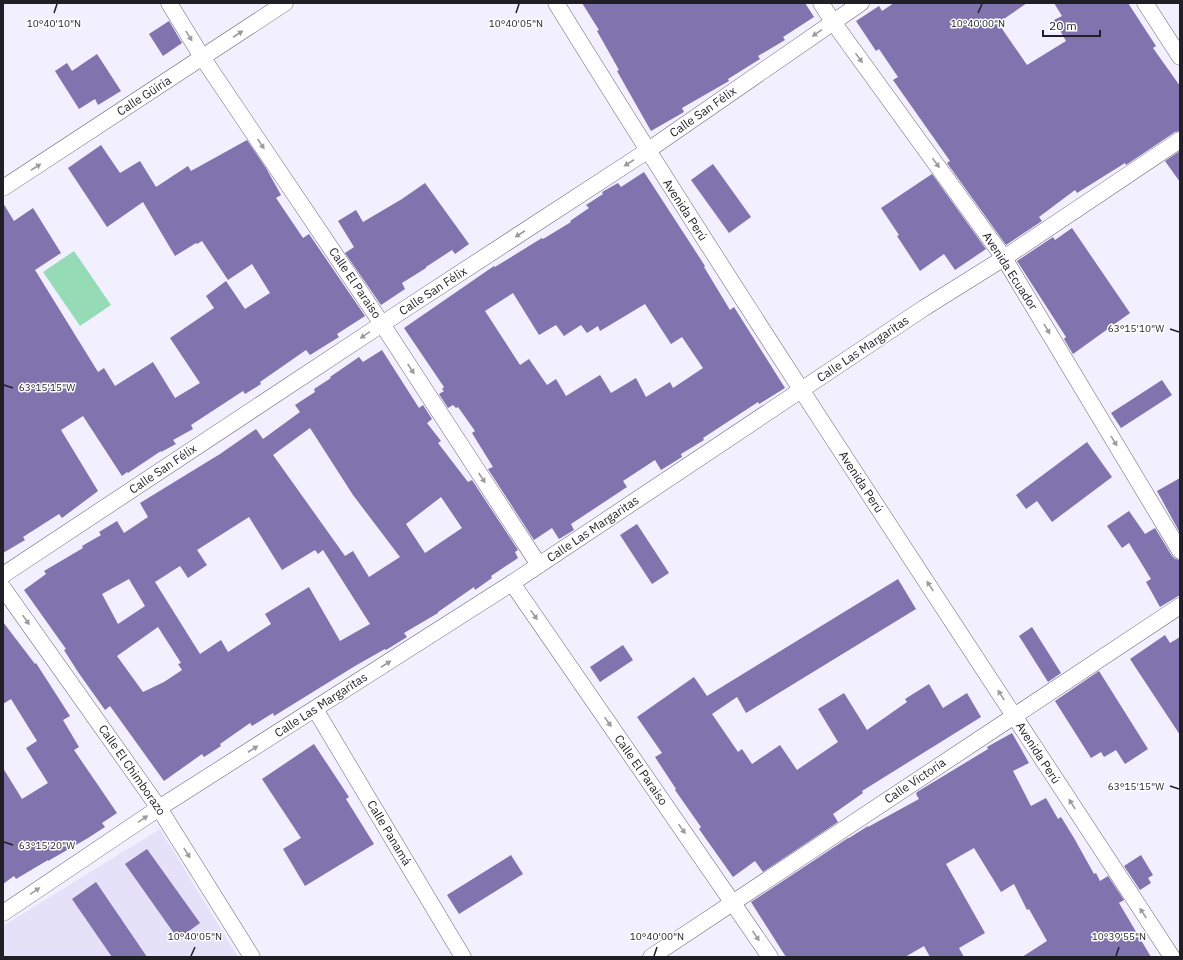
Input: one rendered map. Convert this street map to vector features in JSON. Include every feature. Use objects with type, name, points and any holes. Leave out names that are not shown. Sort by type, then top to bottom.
[{"type":"street","name":"Calle El Paraiso","points":[[169,3],[202,57],[382,324],[539,565]]},
{"type":"street","name":"Calle Güiria","points":[[3,188],[285,3]]},
{"type":"street","name":"Avenida Perú","points":[[556,3],[647,151],[1172,957]]},
{"type":"street","name":"Avenida Ecuador","points":[[821,3],[833,22],[1004,258],[1180,551]]},
{"type":"street","name":"Calle San Félix","points":[[3,575],[382,324],[647,151],[860,3]]},
{"type":"street","points":[[1146,3],[1180,57]]},
{"type":"street","name":"Calle Las Margaritas","points":[[3,913],[159,808],[512,583],[924,308],[1004,258],[1180,140]]},
{"type":"street","name":"Calle El Paraiso","points":[[512,583],[770,957]]},
{"type":"street","name":"Calle El Chimborazo","points":[[3,588],[159,808],[252,957]]},
{"type":"street","name":"Calle Victoria","points":[[651,957],[1180,606]]},
{"type":"street","name":"Calle Panamá","points":[[314,709],[463,957]]},
{"type":"shaded area","points":[[160,829],[238,957],[3,957],[3,926]]},
{"type":"green space","points":[[74,251],[111,305],[80,326],[43,272]]},
{"type":"building","points":[[582,3],[805,3],[814,17],[783,37],[785,40],[758,56],[760,59],[728,79],[729,81],[682,108],[684,112],[651,131],[617,71],[619,70],[597,31],[599,30]]},
{"type":"building","points":[[894,3],[1027,3],[998,23],[1027,65],[1066,41],[1054,20],[1062,16],[1054,3],[1128,3],[1156,46],[1153,48],[1180,86],[1180,131],[1175,132],[1126,165],[1125,163],[1077,193],[1075,190],[1039,217],[1042,221],[1006,245],[947,163],[950,161],[893,80],[898,77],[879,49],[876,51],[856,21],[879,6],[882,11]]},
{"type":"building","points":[[169,21],[182,43],[163,56],[149,34]]},
{"type":"building","points":[[97,54],[121,91],[98,105],[95,99],[79,109],[55,71],[67,63],[72,71]]},
{"type":"building","points":[[247,140],[266,168],[281,195],[276,198],[303,238],[309,234],[365,316],[337,334],[339,337],[310,355],[306,350],[260,382],[261,384],[245,394],[243,391],[191,425],[193,429],[173,440],[176,444],[161,451],[122,476],[83,416],[61,430],[98,491],[62,518],[59,514],[23,537],[25,540],[3,553],[3,203],[14,221],[33,208],[61,253],[35,270],[98,372],[104,368],[115,386],[153,362],[175,398],[200,383],[170,338],[214,308],[206,296],[226,281],[245,309],[270,293],[252,264],[228,280],[202,241],[175,256],[143,202],[107,227],[68,168],[101,145],[120,173],[140,161],[156,187],[188,166],[191,171]]},
{"type":"building","points":[[1180,151],[1180,182],[1165,161]]},
{"type":"building","points":[[713,164],[751,217],[729,233],[691,180]]},
{"type":"building","points":[[644,172],[705,266],[704,267],[730,310],[734,307],[785,388],[759,404],[758,402],[703,438],[704,440],[681,454],[682,457],[661,470],[655,460],[623,481],[627,487],[571,524],[574,530],[559,539],[552,528],[534,540],[488,469],[493,467],[472,433],[475,431],[458,407],[456,408],[453,405],[448,408],[439,394],[444,391],[442,389],[444,387],[404,328],[494,266],[495,267],[571,222],[570,221],[589,208],[586,205],[603,194],[602,192],[618,183],[621,187]],"holes":[[[513,293],[539,335],[556,325],[564,336],[581,325],[587,333],[598,326],[600,331],[645,304],[671,344],[682,337],[703,368],[673,388],[670,382],[646,397],[636,378],[611,393],[600,375],[566,396],[556,379],[547,385],[529,359],[520,365],[485,311]]]},
{"type":"building","points":[[932,174],[986,249],[955,270],[944,254],[920,271],[881,208]]},
{"type":"building","points":[[425,183],[469,244],[455,254],[452,250],[402,283],[405,289],[381,305],[345,253],[354,247],[338,221],[356,210],[363,222],[402,199]]},
{"type":"building","points":[[1072,228],[1130,313],[1073,354],[1064,339],[1066,337],[1017,261],[1053,237],[1055,240]]},
{"type":"building","points":[[382,350],[419,408],[423,405],[432,419],[427,423],[441,441],[438,443],[468,482],[472,480],[518,550],[515,552],[518,558],[491,576],[492,578],[475,590],[474,587],[438,613],[404,633],[407,637],[355,666],[274,716],[273,713],[252,726],[250,723],[220,744],[221,746],[204,757],[202,754],[164,781],[110,706],[105,710],[78,672],[64,650],[66,649],[24,590],[46,574],[44,571],[83,548],[82,546],[101,535],[99,532],[117,521],[124,533],[148,517],[140,503],[220,454],[256,429],[263,439],[300,412],[295,405],[315,392],[314,389],[359,357],[363,362]],"holes":[[[310,428],[353,495],[400,557],[369,577],[353,551],[345,556],[273,455]],[[441,497],[462,528],[425,553],[406,524]],[[249,517],[282,570],[315,550],[318,554],[323,550],[370,624],[340,641],[309,587],[265,614],[271,624],[228,652],[221,640],[200,654],[155,582],[180,566],[188,578],[207,565],[197,550]],[[129,579],[145,606],[118,624],[102,594]],[[158,627],[181,663],[178,664],[182,670],[164,682],[143,692],[117,656]]]},
{"type":"building","points":[[1162,380],[1172,395],[1121,428],[1111,413]]},
{"type":"building","points":[[1087,442],[1112,477],[1052,522],[1037,501],[1026,509],[1016,495]]},
{"type":"building","points":[[1180,478],[1180,533],[1157,491]]},
{"type":"building","points":[[1129,511],[1145,534],[1155,528],[1172,556],[1175,559],[1180,560],[1180,595],[1160,607],[1146,582],[1151,579],[1129,543],[1122,548],[1107,526]]},
{"type":"building","points":[[637,524],[669,573],[652,584],[620,535]]},
{"type":"building","points":[[898,579],[916,609],[746,713],[737,697],[712,714],[738,752],[742,749],[752,764],[780,745],[797,770],[838,742],[818,709],[844,693],[867,730],[907,702],[905,699],[929,684],[943,708],[967,693],[981,717],[862,791],[863,793],[833,814],[838,822],[763,872],[755,861],[733,877],[699,829],[701,827],[675,790],[676,789],[655,757],[662,753],[637,717],[694,677],[707,696]]},
{"type":"building","points":[[3,622],[35,664],[36,663],[70,716],[63,720],[79,747],[74,750],[117,813],[102,823],[105,827],[88,838],[16,879],[14,876],[3,884],[3,768],[22,799],[48,783],[26,748],[37,741],[11,699],[3,704]]},
{"type":"building","points":[[1032,627],[1061,673],[1048,682],[1019,636]]},
{"type":"building","points":[[1165,635],[1170,643],[1180,637],[1180,735],[1130,659]]},
{"type":"building","points":[[623,645],[633,660],[600,682],[590,667]]},
{"type":"building","points":[[1099,671],[1148,749],[1125,764],[1116,750],[1104,757],[1101,752],[1091,758],[1055,701]]},
{"type":"building","points":[[1012,733],[1029,763],[1013,771],[1031,806],[1046,798],[1058,819],[1061,817],[1094,874],[1096,873],[1100,881],[1108,876],[1124,900],[1119,903],[1151,957],[1022,957],[1047,941],[1029,909],[1027,910],[1014,884],[1001,892],[974,848],[946,864],[985,933],[959,948],[964,957],[930,957],[924,946],[905,957],[786,957],[751,902],[848,838],[919,799],[916,794],[917,792],[988,749],[987,747]]},
{"type":"building","points":[[314,744],[349,797],[346,799],[374,844],[305,886],[283,849],[301,838],[262,779]]},
{"type":"building","points":[[147,849],[200,923],[178,939],[125,864]]},
{"type":"building","points":[[511,855],[523,874],[459,914],[447,895]]},
{"type":"building","points":[[1141,855],[1153,875],[1148,878],[1151,883],[1140,890],[1124,866]]},
{"type":"building","points":[[96,882],[147,957],[112,957],[72,899]]}]
